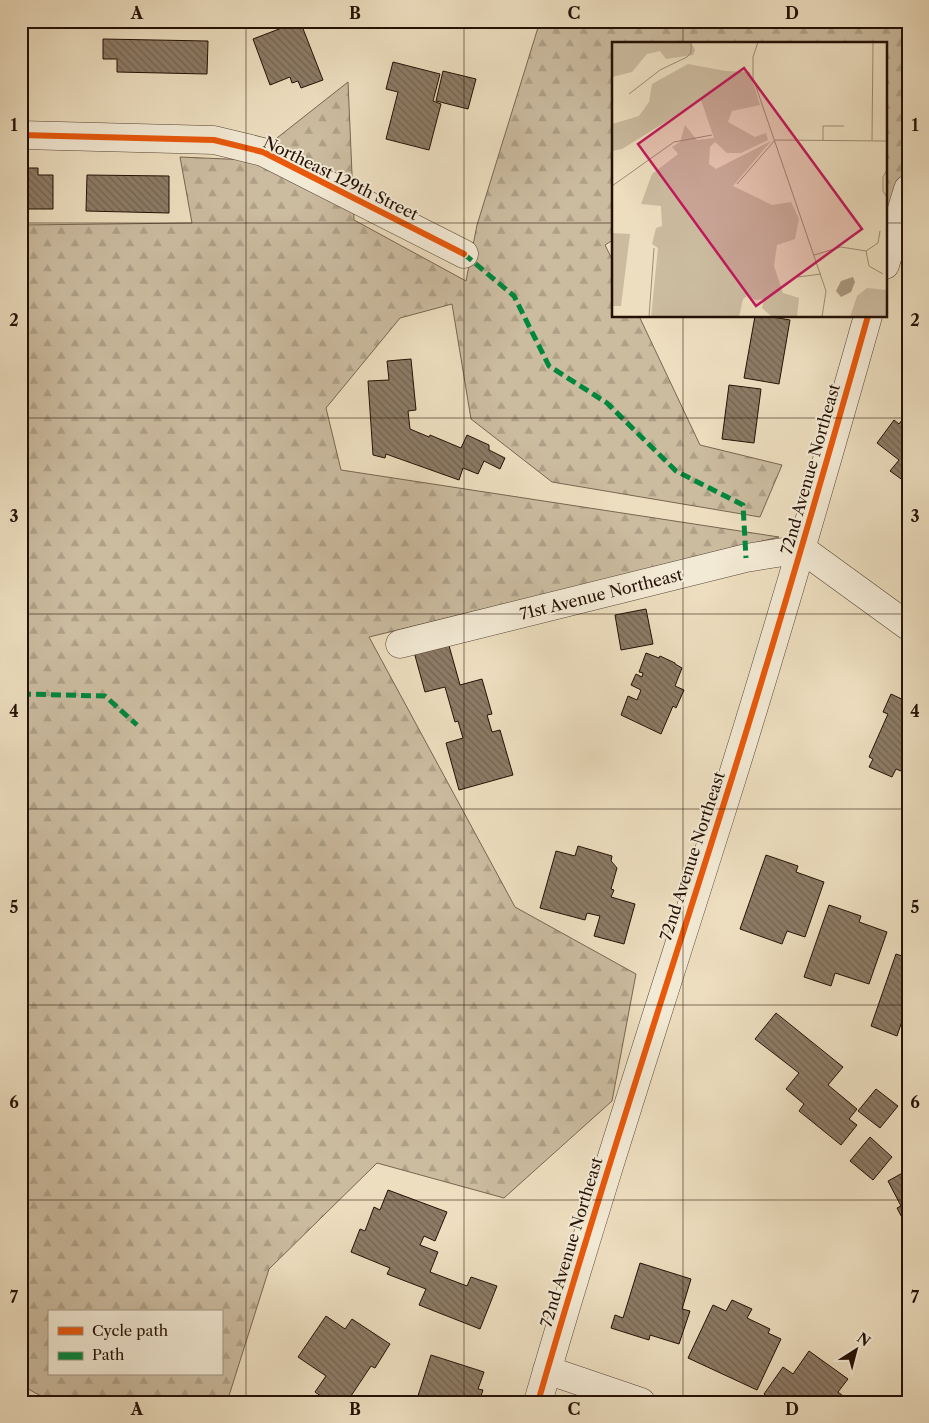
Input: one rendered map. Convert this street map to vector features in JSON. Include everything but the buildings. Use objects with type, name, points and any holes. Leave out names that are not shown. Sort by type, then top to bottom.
[{"type":"street","name":"Northeast 129th Street","points":[[21,135],[214,140],[263,152],[464,254]]},
{"type":"street","points":[[886,262],[908,189]]},
{"type":"street","name":"72nd Avenue Northeast","points":[[538,1402],[625,1111],[730,783],[802,549],[867,318]]},
{"type":"street","points":[[802,549],[908,626]]},
{"type":"street","name":"71st Avenue Northeast","points":[[400,644],[746,558],[802,549]]},
{"type":"street","points":[[547,1370],[641,1402]]},
{"type":"green space","points":[[540,21],[908,21],[908,161],[886,222],[886,42],[612,42],[612,241],[605,245],[612,259],[612,318],[640,318],[700,445],[782,465],[760,517],[552,482],[471,419],[452,304],[400,318],[326,408],[341,470],[779,537],[369,637],[515,907],[636,974],[612,1101],[504,1198],[377,1163],[269,1269],[227,1402],[52,1402],[21,1385],[21,225],[192,223],[180,157],[249,160],[348,82],[354,220],[466,281],[477,225]]},
{"type":"marked path","points":[[464,254],[514,296],[549,366],[607,403],[676,471],[743,505],[746,558]]},
{"type":"marked path","points":[[21,694],[105,696],[137,725]]},
{"type":"cycle path","points":[[21,135],[214,140],[263,152],[464,254]]},
{"type":"cycle path","points":[[538,1402],[608,1169],[731,781],[867,318]]}]
